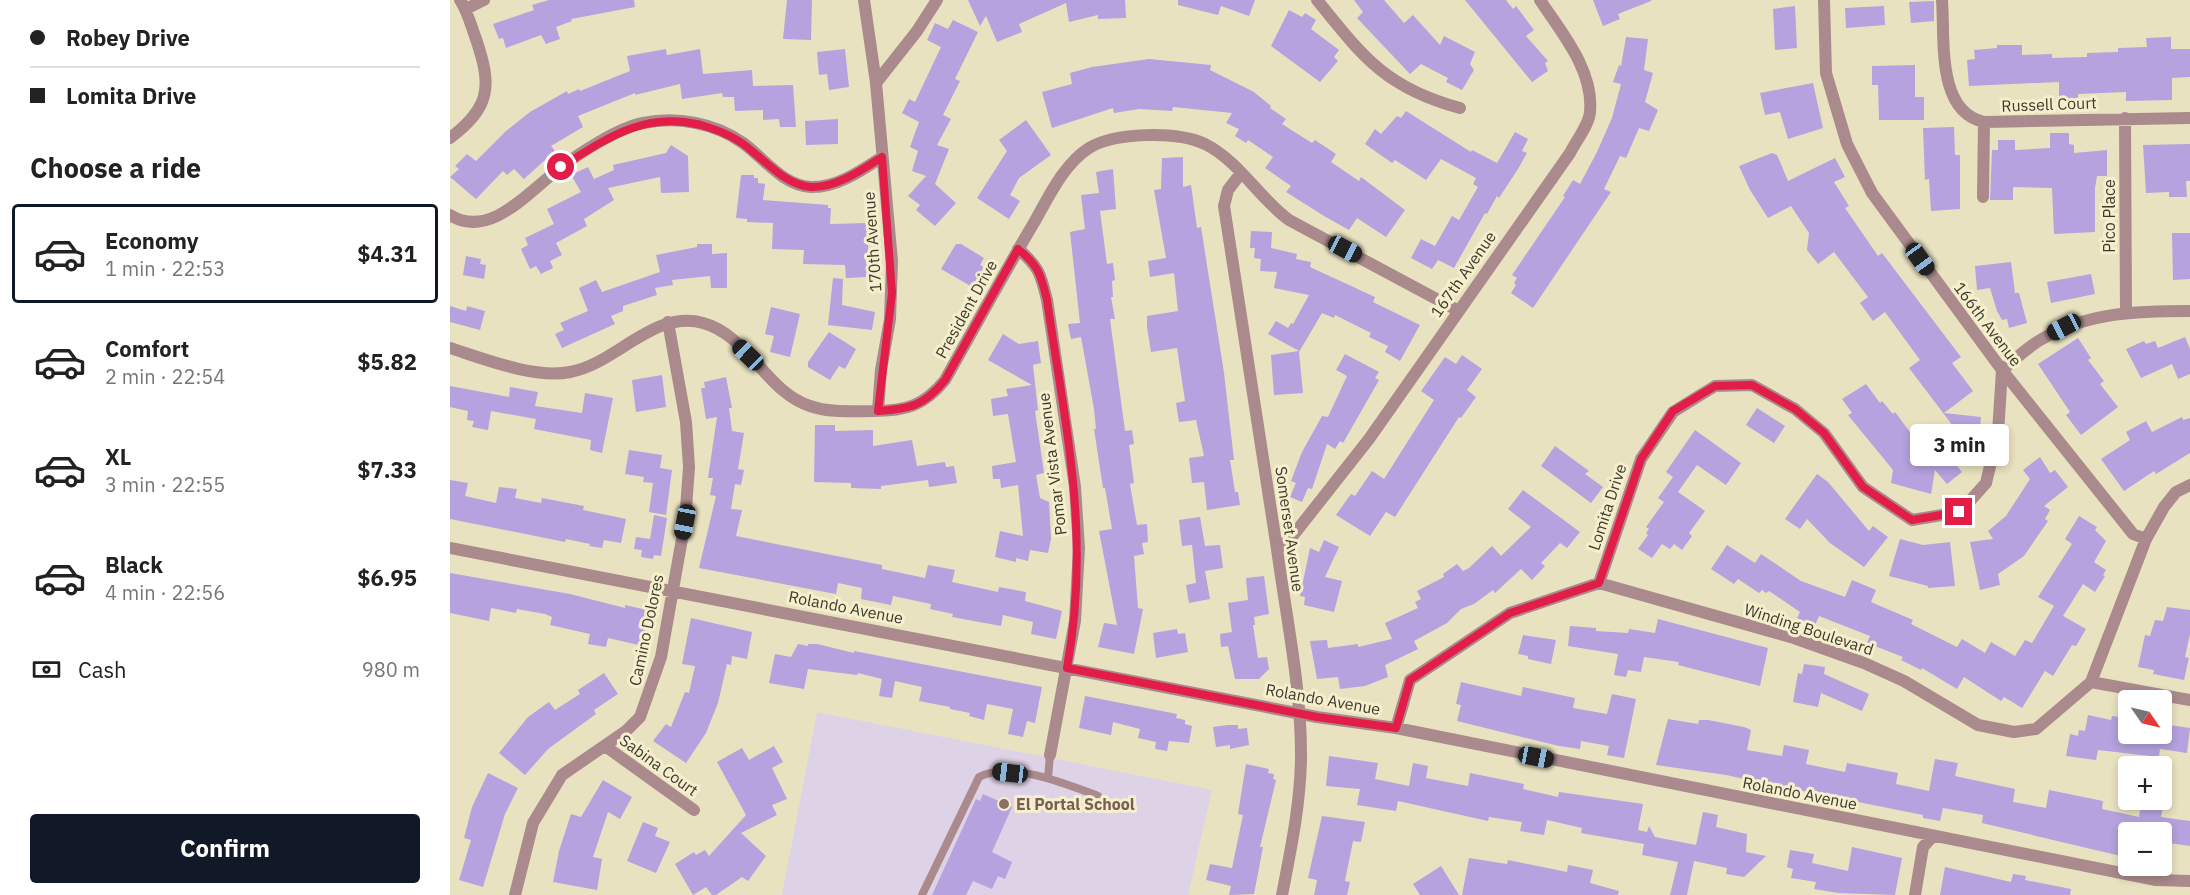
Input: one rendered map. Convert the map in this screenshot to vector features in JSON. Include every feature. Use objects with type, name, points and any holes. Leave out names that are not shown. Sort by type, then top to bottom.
[{"type":"street","points":[[450,138],[463,128],[480,106],[487,82],[487,69],[463,5],[484,0]]},
{"type":"street","name":"170th Avenue","points":[[864,0],[876,83],[892,293],[878,411]]},
{"type":"street","points":[[876,83],[937,0]]},
{"type":"street","points":[[1317,0],[1357,51],[1378,70],[1427,99],[1460,108]]},
{"type":"street","name":"167th Avenue","points":[[1277,549],[1291,538],[1369,439],[1457,310],[1570,153],[1591,113],[1588,87],[1574,49],[1539,0]]},
{"type":"street","name":"166th Avenue","points":[[1824,0],[1826,73],[1846,144],[1872,193],[2002,370],[2133,534],[2146,538]]},
{"type":"street","points":[[1942,0],[1947,88],[1959,108],[1974,120],[1984,122]]},
{"type":"street","name":"Pico Place","points":[[2125,118],[2126,313]]},
{"type":"street","name":"Russell Court","points":[[1983,197],[1984,122],[2190,118]]},
{"type":"street","points":[[450,215],[465,223],[488,220],[516,204],[561,167],[595,146],[641,124],[657,121],[682,120],[713,128],[742,143],[787,179],[812,187],[836,182],[882,157]]},
{"type":"street","name":"President Drive","points":[[450,348],[539,373],[568,373],[594,365],[668,322],[689,319],[713,326],[729,337],[783,390],[810,406],[824,410],[878,411],[915,406],[932,396],[945,380],[1018,249],[1066,171],[1088,149],[1104,141],[1143,136],[1184,138],[1215,151],[1241,173],[1270,207],[1289,220],[1457,310]]},
{"type":"street","name":"Somerset Avenue","points":[[1241,173],[1228,190],[1224,206],[1277,549],[1299,713],[1301,757],[1299,792],[1282,895]]},
{"type":"street","name":"Pomar Vista Avenue","points":[[1018,249],[1034,262],[1041,274],[1075,487],[1079,548],[1077,603],[1050,755]]},
{"type":"street","points":[[2002,370],[2039,340],[2064,327],[2101,316],[2190,311]]},
{"type":"street","name":"Camino Dolores","points":[[515,895],[533,823],[562,775],[634,724],[645,709],[660,657],[685,522],[689,458],[684,404],[668,322]]},
{"type":"street","name":"Lomita Drive","points":[[1599,583],[1641,459],[1673,411],[1715,386],[1752,385],[1795,409],[1824,433],[1863,487],[1912,520],[1959,512],[1986,483],[1998,432],[2002,370]]},
{"type":"street","name":"Winding Boulevard","points":[[1599,583],[1794,638],[1864,663],[1904,681],[1978,725],[2014,732],[2036,729],[2091,682],[2146,538],[2164,507],[2176,492],[2190,485]]},
{"type":"street","name":"Rolando Avenue","points":[[450,548],[1299,713],[1396,728],[2156,880],[2190,881]]},
{"type":"street","points":[[1396,728],[1410,680],[1510,613],[1599,583]]},
{"type":"street","points":[[2091,682],[2190,700]]},
{"type":"street","name":"Sabina Court","points":[[605,746],[694,810]]},
{"type":"street","points":[[1915,895],[1923,847],[1933,836]]},
{"type":"lane","points":[[1047,778],[1050,755]]},
{"type":"lane","points":[[922,895],[979,777],[991,771],[1047,778],[1098,796]]},
{"type":"shaded area","name":"El Portal School","points":[[817,712],[1212,790],[1188,895],[782,895]]},
{"type":"building","points":[[549,0],[634,0],[635,7],[571,19],[572,21],[556,27],[560,39],[546,44],[541,35],[506,48],[503,38],[499,39],[493,24],[534,10],[532,5]]},
{"type":"building","points":[[787,0],[812,0],[811,40],[783,39]]},
{"type":"building","points":[[968,0],[1125,0],[1126,18],[1098,19],[1098,15],[1069,22],[1066,3],[1019,24],[1022,32],[997,42],[986,16],[980,26]]},
{"type":"building","points":[[1178,0],[1255,0],[1249,16],[1221,6],[1218,15],[1178,5]]},
{"type":"building","points":[[1354,0],[1384,0],[1404,23],[1413,15],[1440,45],[1444,36],[1475,52],[1470,64],[1474,70],[1462,90],[1446,82],[1448,78],[1421,64],[1410,74],[1357,18],[1363,12]]},
{"type":"building","points":[[1465,0],[1506,0],[1513,9],[1516,6],[1534,30],[1526,36],[1548,61],[1545,63],[1548,71],[1532,82]]},
{"type":"building","points":[[1593,0],[1651,1],[1618,14],[1620,19],[1603,26]]},
{"type":"building","points":[[1934,1],[1934,21],[1911,23],[1909,2]]},
{"type":"building","points":[[1795,6],[1797,48],[1775,50],[1773,9]]},
{"type":"building","points":[[1884,6],[1885,25],[1846,28],[1845,8]]},
{"type":"building","points":[[1289,10],[1302,17],[1305,13],[1316,20],[1311,29],[1339,50],[1334,57],[1338,61],[1320,82],[1271,46]]},
{"type":"building","points":[[953,20],[978,32],[955,79],[960,81],[943,115],[951,119],[937,145],[949,149],[935,184],[956,203],[935,226],[916,210],[920,205],[908,196],[926,176],[912,171],[918,151],[910,147],[919,122],[902,113],[909,99],[915,102],[941,47],[927,40],[935,23],[948,29]]},
{"type":"building","points":[[1626,37],[1648,39],[1644,70],[1653,73],[1645,102],[1658,110],[1649,131],[1639,128],[1626,158],[1620,156],[1604,189],[1611,192],[1533,308],[1511,293],[1517,278],[1512,275],[1565,197],[1563,196],[1573,180],[1580,184],[1597,152],[1612,118],[1621,84],[1613,82],[1619,65],[1621,66]]},
{"type":"building","points":[[2171,37],[2171,49],[2190,49],[2190,77],[2172,78],[2172,100],[2126,101],[2126,92],[2078,94],[2078,102],[2059,103],[2059,82],[1969,86],[1967,60],[1975,59],[1974,50],[1997,48],[1997,45],[2022,45],[2022,55],[2052,54],[2052,58],[2087,57],[2087,53],[2118,52],[2118,48],[2147,47],[2146,38]]},
{"type":"building","points":[[666,49],[667,55],[700,49],[703,74],[752,70],[753,86],[793,85],[796,127],[780,127],[779,119],[763,120],[763,110],[735,111],[734,97],[723,97],[722,93],[682,99],[680,84],[635,95],[635,93],[578,116],[583,127],[551,146],[555,151],[524,179],[514,169],[507,175],[503,171],[476,199],[450,177],[459,169],[455,166],[467,154],[476,161],[506,131],[530,112],[567,91],[568,94],[579,89],[580,91],[630,71],[627,56]]},
{"type":"building","points":[[845,49],[849,87],[829,90],[827,74],[819,75],[817,52]]},
{"type":"building","points":[[1149,59],[1211,65],[1210,70],[1254,92],[1271,106],[1270,108],[1286,119],[1282,124],[1312,143],[1315,140],[1336,154],[1331,162],[1359,181],[1361,177],[1405,210],[1386,237],[1357,218],[1349,230],[1324,216],[1286,192],[1291,186],[1265,168],[1273,157],[1248,140],[1246,143],[1235,136],[1239,129],[1226,123],[1232,113],[1173,107],[1172,111],[1139,109],[1114,113],[1113,108],[1052,128],[1042,92],[1072,84],[1070,73],[1092,67]]},
{"type":"building","points":[[1915,65],[1915,97],[1924,97],[1924,120],[1879,120],[1878,85],[1872,85],[1872,66]]},
{"type":"building","points":[[1813,83],[1823,128],[1788,139],[1780,112],[1765,115],[1760,93]]},
{"type":"building","points":[[1406,111],[1471,152],[1472,150],[1497,163],[1515,132],[1528,139],[1522,151],[1527,153],[1518,169],[1499,198],[1497,196],[1487,214],[1485,213],[1454,268],[1438,260],[1432,269],[1411,258],[1421,239],[1435,246],[1452,216],[1459,220],[1478,187],[1473,184],[1476,178],[1441,159],[1426,180],[1395,160],[1392,163],[1365,144],[1375,129],[1381,134],[1397,116],[1401,118]]},
{"type":"building","points":[[838,119],[838,144],[806,145],[805,121]]},
{"type":"building","points":[[1026,120],[1051,155],[1019,178],[1010,195],[1020,201],[1009,219],[977,198],[1007,151],[999,140]]},
{"type":"building","points":[[1954,127],[1955,155],[1960,155],[1960,209],[1931,211],[1929,179],[1925,180],[1923,128]]},
{"type":"building","points":[[2050,133],[2069,133],[2069,144],[2074,145],[2074,153],[2107,150],[2107,176],[2097,176],[2095,188],[2095,232],[2054,234],[2052,188],[2013,187],[2013,200],[1990,200],[1992,150],[1998,150],[1998,140],[2015,140],[2015,150],[2050,148]]},
{"type":"building","points":[[2190,144],[2190,181],[2186,181],[2187,197],[2169,197],[2169,192],[2146,193],[2143,145]]},
{"type":"building","points":[[671,145],[688,156],[689,192],[661,193],[660,177],[608,188],[614,200],[584,219],[587,226],[556,243],[562,255],[550,261],[553,268],[541,274],[536,266],[530,269],[521,249],[528,245],[525,238],[554,224],[547,209],[581,192],[571,175],[588,167],[594,179],[614,170],[613,165],[666,153]]},
{"type":"building","points":[[1772,153],[1777,155],[1788,181],[1835,158],[1845,177],[1834,182],[1849,206],[1845,208],[1878,256],[1882,253],[1961,357],[1952,363],[1973,391],[1944,413],[1981,417],[1977,459],[1948,455],[1962,472],[1947,484],[1935,470],[1931,494],[1891,483],[1893,470],[1848,415],[1852,413],[1842,399],[1866,384],[1880,403],[1882,401],[1893,414],[1895,412],[1925,452],[1946,436],[1944,433],[1953,426],[1909,368],[1920,360],[1885,312],[1873,321],[1860,303],[1868,297],[1834,252],[1818,264],[1807,250],[1809,233],[1791,206],[1768,218],[1750,190],[1739,166]]},
{"type":"building","points":[[1183,157],[1183,187],[1191,185],[1197,228],[1201,227],[1224,373],[1234,460],[1230,460],[1235,492],[1238,492],[1240,505],[1207,510],[1204,482],[1192,483],[1189,458],[1204,456],[1196,420],[1179,422],[1176,403],[1185,401],[1177,348],[1151,352],[1147,327],[1147,316],[1178,311],[1174,273],[1150,277],[1148,261],[1166,258],[1154,190],[1161,189],[1162,158]]},
{"type":"building","points":[[1113,169],[1116,209],[1100,211],[1107,264],[1113,263],[1115,280],[1112,281],[1113,297],[1111,297],[1115,319],[1110,319],[1125,431],[1132,430],[1134,444],[1129,445],[1134,483],[1130,484],[1137,525],[1147,524],[1148,542],[1142,543],[1144,554],[1134,556],[1138,608],[1143,609],[1134,654],[1098,647],[1104,623],[1117,625],[1099,531],[1112,529],[1105,488],[1103,488],[1094,429],[1096,429],[1094,409],[1081,337],[1071,339],[1068,324],[1080,323],[1070,232],[1085,229],[1081,195],[1099,193],[1096,172]]},
{"type":"building","points":[[741,175],[754,175],[754,178],[758,178],[758,183],[765,184],[763,200],[828,205],[828,208],[831,208],[830,224],[867,223],[869,263],[867,263],[867,277],[846,278],[845,265],[803,264],[804,250],[772,249],[773,223],[747,222],[747,219],[736,218]]},
{"type":"building","points":[[1251,231],[1272,232],[1271,248],[1297,254],[1296,259],[1311,262],[1310,267],[1375,297],[1373,302],[1420,325],[1400,361],[1385,352],[1388,346],[1369,337],[1371,333],[1335,315],[1334,318],[1322,313],[1299,352],[1303,393],[1274,395],[1271,355],[1299,351],[1268,334],[1276,321],[1288,328],[1291,323],[1293,324],[1309,295],[1274,288],[1277,272],[1260,271],[1261,259],[1254,258],[1255,248],[1250,248]]},
{"type":"building","points":[[2172,233],[2190,233],[2190,279],[2173,280]]},
{"type":"building","points":[[697,244],[712,244],[712,254],[727,253],[727,288],[711,288],[710,276],[672,280],[673,285],[655,288],[657,295],[623,306],[623,311],[611,316],[615,324],[562,348],[555,334],[564,330],[560,323],[588,311],[579,288],[596,280],[602,292],[660,272],[656,255],[697,247]]},
{"type":"building","points":[[956,244],[961,244],[984,258],[980,265],[985,268],[974,288],[941,269]]},
{"type":"building","points":[[466,256],[481,259],[480,264],[486,265],[484,279],[463,275]]},
{"type":"building","points":[[2011,262],[2015,293],[2019,293],[2027,323],[2009,328],[2007,319],[2002,320],[1997,311],[1990,288],[1977,290],[1975,266]]},
{"type":"building","points":[[2091,274],[2095,294],[2051,303],[2047,282]]},
{"type":"building","points":[[833,278],[843,279],[842,305],[875,312],[872,330],[828,325]]},
{"type":"building","points":[[450,306],[466,311],[467,306],[485,311],[480,330],[450,322]]},
{"type":"building","points":[[771,307],[800,314],[790,357],[770,352],[774,336],[765,334]]},
{"type":"building","points":[[829,332],[856,349],[845,369],[839,366],[830,380],[808,367],[808,362]]},
{"type":"building","points":[[1003,334],[1019,344],[1038,341],[1041,363],[1033,365],[1038,410],[1035,411],[1044,473],[1036,475],[1040,498],[1049,502],[1051,539],[1048,553],[1030,550],[1028,561],[1016,558],[1016,562],[995,557],[1000,531],[1023,536],[1018,485],[1001,488],[1000,479],[993,479],[992,466],[1016,462],[1008,414],[993,416],[991,399],[1008,396],[1006,389],[1032,385],[988,360]]},
{"type":"building","points":[[2185,337],[2190,349],[2190,374],[2178,379],[2172,364],[2141,378],[2126,349],[2144,341],[2146,344],[2155,341],[2158,348]]},
{"type":"building","points":[[2078,338],[2091,358],[2088,360],[2104,381],[2100,384],[2118,407],[2081,435],[2066,415],[2070,412],[2038,364]]},
{"type":"building","points":[[1345,354],[1379,372],[1375,378],[1379,380],[1343,443],[1340,441],[1335,449],[1327,444],[1312,489],[1308,488],[1302,502],[1290,497],[1296,483],[1291,481],[1302,452],[1322,416],[1328,417],[1347,376],[1336,370]]},
{"type":"building","points":[[1462,355],[1482,369],[1467,390],[1476,397],[1461,418],[1459,417],[1395,517],[1386,512],[1370,536],[1336,515],[1351,494],[1355,496],[1372,471],[1384,479],[1434,400],[1421,391],[1445,357],[1456,364]]},
{"type":"building","points":[[662,375],[666,407],[636,412],[632,380]]},
{"type":"building","points":[[726,377],[732,408],[729,408],[732,431],[744,433],[738,469],[744,470],[741,485],[735,484],[731,509],[742,510],[736,536],[882,565],[882,569],[925,578],[928,565],[955,570],[952,582],[998,592],[999,587],[1026,592],[1025,601],[1062,611],[1056,639],[1031,634],[1033,622],[1003,615],[1001,626],[952,617],[953,614],[930,609],[931,604],[893,596],[891,605],[861,599],[862,588],[838,583],[836,594],[699,568],[716,496],[710,495],[713,478],[708,478],[717,417],[706,419],[701,388],[705,388],[704,382]]},
{"type":"building","points":[[450,386],[509,397],[510,387],[538,392],[535,406],[582,413],[585,393],[613,398],[602,453],[590,450],[591,440],[534,429],[536,419],[491,411],[488,430],[472,427],[474,421],[467,420],[468,411],[450,407]]},
{"type":"building","points":[[1757,408],[1785,426],[1774,443],[1746,425]]},
{"type":"building","points":[[2182,417],[2183,420],[2190,418],[2190,453],[2156,474],[2154,471],[2124,491],[2101,459],[2130,440],[2126,432],[2146,421],[2152,432]]},
{"type":"building","points":[[815,425],[835,425],[835,431],[873,430],[873,446],[912,440],[917,466],[945,462],[946,467],[954,466],[957,483],[929,487],[928,480],[881,486],[881,489],[851,488],[851,483],[814,482]]},
{"type":"building","points":[[1695,430],[1741,463],[1726,485],[1697,465],[1678,492],[1705,511],[1689,533],[1692,536],[1682,550],[1674,544],[1670,549],[1662,544],[1652,558],[1638,549],[1648,535],[1646,533],[1649,529],[1646,527],[1664,502],[1658,498],[1673,477],[1666,472]]},
{"type":"building","points":[[1555,446],[1589,471],[1585,474],[1603,487],[1591,503],[1541,466]]},
{"type":"building","points":[[629,450],[662,455],[660,468],[672,470],[666,515],[649,512],[653,483],[643,482],[644,477],[625,474]]},
{"type":"building","points":[[2040,457],[2050,473],[2055,470],[2068,487],[2044,506],[2050,510],[2045,519],[2048,521],[2024,556],[1998,574],[2000,585],[1980,590],[1970,542],[1993,539],[1988,531],[2006,516],[2030,479],[2023,470]]},
{"type":"building","points":[[1817,474],[1828,482],[1869,531],[1873,526],[1888,537],[1864,567],[1830,543],[1807,519],[1800,529],[1785,519]]},
{"type":"building","points":[[450,480],[468,483],[465,496],[496,503],[499,487],[517,489],[515,498],[541,503],[542,498],[584,506],[583,510],[626,519],[621,543],[604,540],[602,548],[566,539],[565,542],[450,519]]},
{"type":"building","points":[[1523,490],[1580,532],[1567,548],[1560,543],[1541,563],[1545,566],[1532,580],[1521,569],[1495,593],[1493,590],[1474,604],[1461,609],[1447,623],[1414,641],[1418,649],[1385,665],[1388,677],[1365,686],[1340,689],[1338,677],[1317,679],[1310,641],[1327,640],[1328,648],[1358,644],[1358,647],[1392,639],[1385,623],[1418,608],[1415,602],[1421,599],[1417,591],[1444,577],[1443,574],[1457,564],[1463,571],[1469,568],[1492,546],[1501,556],[1531,527],[1508,509]]},
{"type":"building","points":[[654,515],[667,518],[661,556],[654,555],[653,559],[641,557],[642,550],[634,549],[636,537],[650,539]]},
{"type":"building","points":[[2079,516],[2097,527],[2095,530],[2106,541],[2094,562],[2106,570],[2103,575],[2105,576],[2095,592],[2083,584],[2063,616],[2086,629],[2076,646],[2072,645],[2053,676],[2045,671],[2022,708],[2004,697],[2001,701],[1964,677],[1957,689],[1922,668],[1921,670],[1901,660],[1903,657],[1867,643],[1870,636],[1819,616],[1815,625],[1797,618],[1800,612],[1769,591],[1766,593],[1762,590],[1759,593],[1738,579],[1734,584],[1711,569],[1727,545],[1755,563],[1761,554],[1801,581],[1845,597],[1852,580],[1876,590],[1871,602],[1913,620],[1911,624],[1957,647],[1962,639],[1985,653],[1991,642],[2015,656],[2025,640],[2032,643],[2054,606],[2038,597],[2072,544],[2065,539]]},
{"type":"building","points":[[1200,517],[1205,546],[1220,545],[1223,568],[1205,571],[1210,599],[1189,603],[1186,585],[1196,583],[1192,545],[1182,546],[1179,520]]},
{"type":"building","points":[[1900,539],[1923,545],[1950,542],[1955,586],[1928,588],[1928,586],[1889,576]]},
{"type":"building","points":[[1324,540],[1339,547],[1325,577],[1342,581],[1334,612],[1304,605],[1305,597],[1300,596],[1310,548],[1319,552]]},
{"type":"building","points":[[450,573],[570,594],[625,608],[625,605],[651,611],[643,646],[608,638],[606,647],[588,644],[590,634],[550,625],[552,617],[517,609],[516,613],[491,608],[489,621],[450,613]]},
{"type":"building","points":[[1264,576],[1269,614],[1254,617],[1255,625],[1253,625],[1258,658],[1267,657],[1269,669],[1259,679],[1235,679],[1228,646],[1221,647],[1220,634],[1232,632],[1228,603],[1248,600],[1246,578]]},
{"type":"building","points":[[2167,607],[2190,610],[2190,634],[2185,657],[2189,658],[2184,680],[2153,674],[2154,670],[2138,667],[2145,635],[2150,636],[2155,620],[2163,621]]},
{"type":"building","points":[[691,618],[752,632],[747,659],[732,656],[731,665],[727,664],[718,703],[706,733],[686,763],[653,741],[666,724],[671,727],[685,692],[689,693],[695,666],[682,664]]},
{"type":"building","points":[[1658,619],[1768,648],[1760,686],[1678,665],[1679,662],[1644,657],[1641,672],[1628,670],[1626,677],[1614,675],[1618,654],[1568,646],[1570,626],[1596,628],[1596,631],[1628,633],[1629,629],[1655,633]]},
{"type":"building","points":[[1177,629],[1178,634],[1185,633],[1188,652],[1156,658],[1153,633]]},
{"type":"building","points":[[1523,635],[1556,640],[1551,664],[1528,659],[1528,656],[1518,654]]},
{"type":"building","points":[[798,644],[808,646],[808,644],[817,644],[854,653],[854,651],[1042,687],[1035,723],[1027,721],[1023,737],[1008,734],[1013,709],[987,704],[984,720],[969,716],[970,713],[950,709],[950,707],[919,701],[922,687],[895,681],[892,698],[879,696],[882,679],[858,673],[857,675],[808,669],[804,689],[769,683],[775,654],[791,657]]},
{"type":"building","points":[[1804,664],[1825,667],[1824,674],[1869,694],[1862,711],[1821,693],[1818,707],[1793,702],[1798,673],[1802,674]]},
{"type":"building","points":[[604,673],[618,694],[594,710],[596,714],[548,749],[525,775],[499,753],[528,717],[549,702],[555,710],[580,694],[578,690]]},
{"type":"building","points":[[1461,682],[1521,696],[1523,687],[1575,698],[1573,708],[1607,714],[1612,694],[1636,699],[1624,758],[1607,755],[1609,746],[1581,741],[1580,749],[1559,746],[1457,721],[1461,705],[1456,704]]},
{"type":"building","points":[[1085,696],[1177,714],[1176,718],[1185,720],[1185,724],[1192,726],[1189,743],[1169,741],[1167,751],[1155,749],[1156,742],[1138,738],[1140,729],[1113,722],[1111,735],[1079,728]]},
{"type":"building","points":[[2088,715],[2111,720],[2112,716],[2118,717],[2118,744],[2172,744],[2172,725],[2190,728],[2187,753],[2160,749],[2159,756],[2150,756],[2098,750],[2096,760],[2066,756],[2070,734],[2078,736],[2079,730],[2085,731]]},
{"type":"building","points":[[1668,719],[1698,724],[1699,720],[1708,720],[1751,730],[1747,750],[1782,756],[1784,745],[1809,750],[1806,764],[1845,772],[1847,763],[1898,773],[1896,784],[1929,791],[1935,759],[1958,763],[1955,776],[2015,789],[2013,802],[2046,808],[2049,790],[2103,801],[2102,809],[2139,817],[2140,810],[2162,810],[2161,817],[2190,821],[2190,846],[2172,843],[2172,822],[2118,822],[2118,855],[1982,823],[1983,815],[1943,808],[1940,821],[1923,818],[1923,815],[1793,789],[1793,792],[1775,789],[1776,786],[1726,775],[1656,765]]},
{"type":"building","points":[[1238,725],[1238,729],[1247,728],[1249,745],[1230,749],[1230,745],[1216,747],[1213,727]]},
{"type":"building","points":[[774,746],[783,762],[772,768],[787,799],[772,805],[777,815],[741,833],[766,856],[748,881],[742,877],[716,895],[712,895],[706,887],[693,895],[675,864],[694,852],[696,855],[705,850],[709,856],[746,815],[717,762],[742,748],[749,760]]},
{"type":"building","points":[[1329,756],[1378,763],[1375,779],[1409,786],[1413,763],[1428,766],[1426,778],[1468,786],[1470,773],[1524,784],[1523,789],[1558,797],[1559,792],[1643,804],[1638,830],[1647,832],[1649,826],[1655,837],[1696,845],[1703,812],[1718,815],[1716,827],[1747,834],[1746,852],[1766,856],[1744,877],[1726,874],[1727,868],[1694,861],[1687,895],[1670,895],[1678,862],[1642,855],[1644,844],[1581,833],[1582,828],[1547,820],[1544,835],[1520,831],[1522,822],[1489,817],[1488,821],[1398,801],[1396,811],[1357,805],[1360,789],[1326,786]]},
{"type":"building","points":[[1246,764],[1269,769],[1268,773],[1274,774],[1273,779],[1276,780],[1260,847],[1263,847],[1254,894],[1229,895],[1231,886],[1206,880],[1210,864],[1232,868],[1243,815],[1238,814]]},
{"type":"building","points":[[488,773],[518,788],[505,814],[483,887],[459,880],[471,840],[464,838],[472,807]]},
{"type":"building","points":[[603,780],[632,797],[620,819],[608,812],[593,857],[602,859],[597,890],[553,882],[559,851],[571,814],[581,817]]},
{"type":"building","points":[[983,794],[1012,807],[992,852],[1012,862],[1005,879],[998,876],[992,889],[973,881],[966,895],[932,895],[976,799],[980,801]]},
{"type":"building","points":[[1322,816],[1365,822],[1361,842],[1353,841],[1345,881],[1350,882],[1347,895],[1314,895],[1317,880],[1308,878]]},
{"type":"building","points":[[643,822],[658,828],[655,836],[670,842],[656,873],[627,861]]},
{"type":"building","points":[[1852,847],[1902,858],[1895,895],[1838,893],[1814,889],[1816,882],[1791,878],[1793,869],[1787,867],[1790,850],[1814,854],[1812,863],[1848,871]]},
{"type":"building","points":[[1469,858],[1507,864],[1508,860],[1567,872],[1568,865],[1593,870],[1590,883],[1619,891],[1618,895],[1462,895]]},
{"type":"building","points":[[1441,866],[1459,895],[1420,895],[1413,884]]},
{"type":"building","points":[[1945,867],[2011,882],[2013,874],[2026,876],[2025,880],[2071,889],[2070,895],[1940,895]]},
{"type":"place","name":"El Portal School","points":[[1004,804]]},
{"type":"route","points":[[561,167],[595,146],[641,124],[665,120],[682,120],[713,128],[729,135],[787,179],[812,187],[836,182],[882,157],[892,261],[892,293],[881,370],[878,411],[915,406],[932,396],[945,380],[1018,249],[1034,262],[1041,274],[1047,300],[1078,521],[1077,603],[1067,668],[1317,717],[1396,728],[1410,680],[1510,613],[1599,583],[1641,459],[1673,411],[1715,386],[1752,385],[1795,409],[1824,433],[1863,487],[1912,520],[1959,512]]}]
